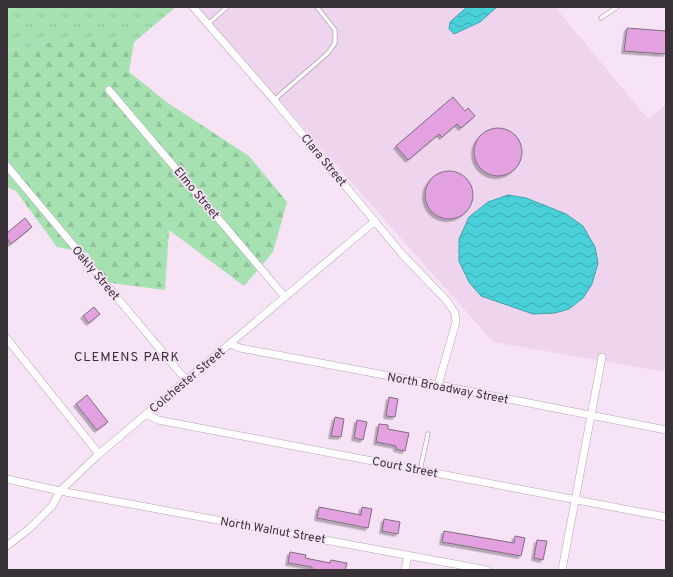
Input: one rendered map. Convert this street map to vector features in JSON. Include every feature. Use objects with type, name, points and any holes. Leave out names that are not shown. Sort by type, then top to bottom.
[{"type":"street","name":"Clara Street","points":[[193,7],[207,25],[274,100],[402,254],[455,312],[456,322],[438,385]]},
{"type":"street","name":"Elmo Street","points":[[109,90],[285,297]]},
{"type":"street","name":"Oakly Street","points":[[7,166],[186,380]]},
{"type":"street","name":"Colchester Street","points":[[7,546],[30,528],[52,506],[60,491],[99,454],[375,221]]},
{"type":"street","points":[[7,339],[99,454]]},
{"type":"street","name":"North Broadway Street","points":[[231,344],[240,348],[666,430]]},
{"type":"street","points":[[562,570],[602,357]]},
{"type":"street","name":"Court Street","points":[[146,414],[158,420],[666,517]]},
{"type":"street","name":"North Walnut Street","points":[[7,479],[60,491],[487,570]]},
{"type":"street","points":[[405,570],[408,555]]},
{"type":"lane","points":[[207,25],[227,7]]},
{"type":"lane","points":[[274,100],[328,53],[335,43],[335,30],[317,7]]},
{"type":"lane","points":[[601,18],[617,7]]},
{"type":"lane","points":[[420,470],[428,434]]},
{"type":"shaded area","points":[[196,7],[555,7],[648,119],[666,104],[666,372],[493,342]]},
{"type":"green space","points":[[7,7],[176,7],[134,42],[51,42],[7,50]]},
{"type":"green space","points":[[51,42],[134,42],[129,72],[168,103],[249,156],[287,202],[273,252],[244,286],[169,230],[165,290],[104,282],[88,253],[57,247],[16,191],[7,187],[7,50]]},
{"type":"water","points":[[467,7],[497,7],[480,22],[454,34],[449,29],[450,22]]},
{"type":"water","points":[[508,195],[526,198],[566,214],[583,226],[595,247],[598,263],[592,284],[583,298],[569,309],[555,313],[533,314],[481,296],[469,282],[459,261],[459,239],[469,217],[488,202]]},
{"type":"building","points":[[627,28],[666,31],[666,54],[624,51]]},
{"type":"building","points":[[453,97],[465,111],[468,108],[475,116],[461,128],[457,124],[442,137],[439,134],[408,160],[396,146]]},
{"type":"building","points":[[493,128],[503,128],[515,135],[522,147],[522,157],[515,169],[503,176],[493,176],[485,172],[478,165],[474,157],[474,147],[478,139],[485,132]]},
{"type":"building","points":[[444,171],[454,171],[466,178],[473,190],[473,200],[466,212],[454,219],[444,219],[436,215],[429,208],[425,200],[425,190],[429,182],[436,175]]},
{"type":"building","points":[[25,218],[32,227],[11,244],[7,238],[7,233]]},
{"type":"building","points":[[94,307],[100,314],[89,323],[83,316]]},
{"type":"building","points":[[87,395],[108,422],[97,430],[76,404]]},
{"type":"building","points":[[389,397],[398,399],[395,417],[386,416]]},
{"type":"building","points":[[335,417],[344,419],[341,437],[331,436]]},
{"type":"building","points":[[357,420],[367,422],[363,440],[354,438]]},
{"type":"building","points":[[379,424],[388,425],[388,429],[409,433],[405,451],[396,449],[396,446],[376,442]]},
{"type":"building","points":[[319,507],[361,515],[362,507],[372,509],[368,528],[317,518]]},
{"type":"building","points":[[384,519],[400,522],[398,534],[382,531]]},
{"type":"building","points":[[444,531],[514,543],[515,536],[525,538],[521,556],[442,542]]},
{"type":"building","points":[[537,540],[547,541],[543,560],[534,558]]},
{"type":"building","points":[[290,552],[306,555],[305,558],[330,563],[331,560],[347,563],[345,570],[312,570],[312,567],[288,563]]},
{"type":"district","name":"CLEMENS PARK","points":[[127,356]]}]
